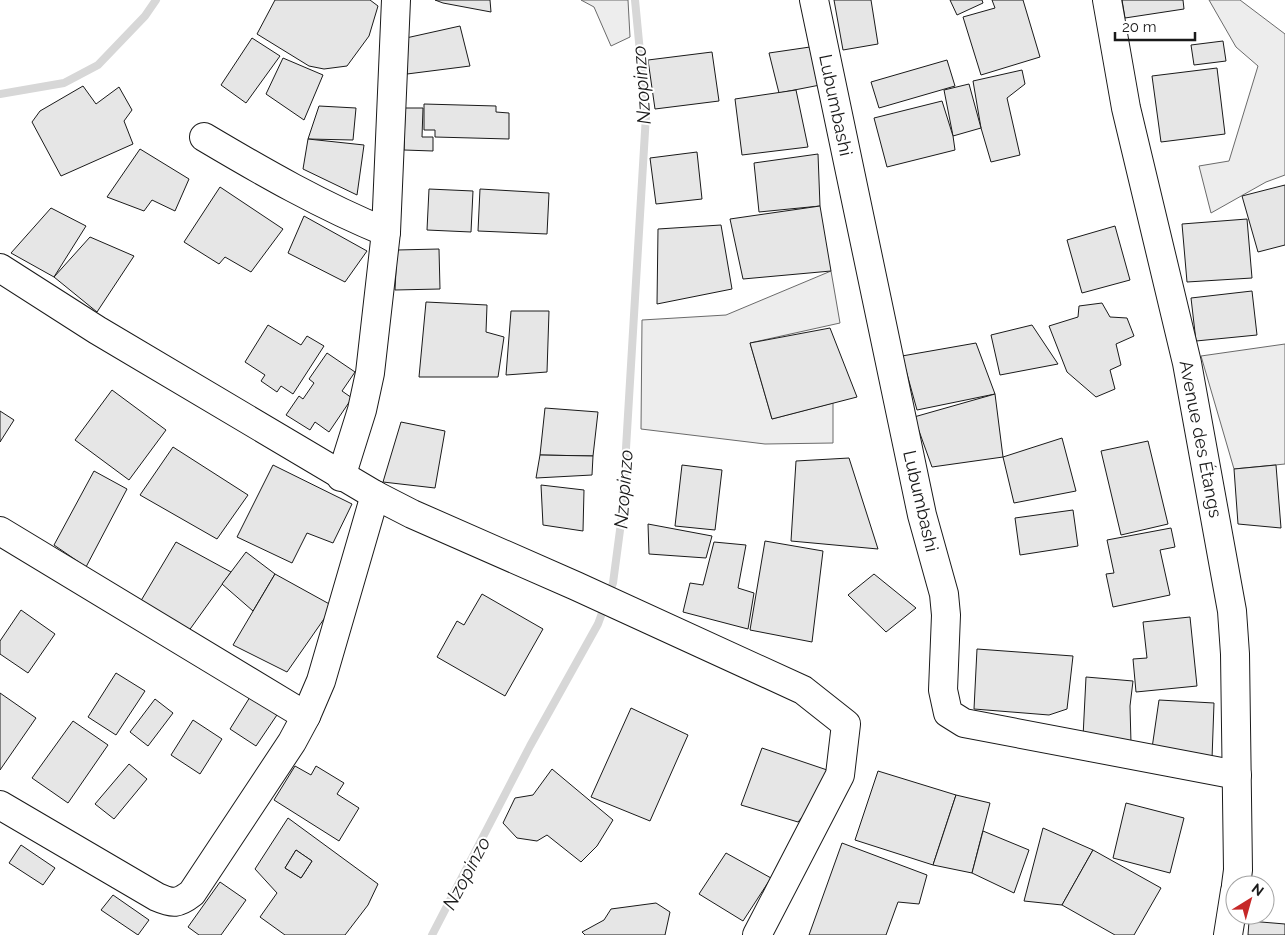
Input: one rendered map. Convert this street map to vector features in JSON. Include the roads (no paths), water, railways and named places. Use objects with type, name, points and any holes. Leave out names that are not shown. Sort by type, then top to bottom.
[{"type":"street","points":[[341,477],[367,393],[386,232],[396,0]]},
{"type":"street","name":"Lubumbashi","points":[[814,0],[920,505],[944,594],[946,615],[943,690],[948,713],[964,724],[1237,775]]},
{"type":"street","name":"Avenue des Étangs","points":[[1107,0],[1126,108],[1187,363],[1232,611],[1236,654],[1237,875]]},
{"type":"street","points":[[204,138],[284,184],[346,216],[386,232]]},
{"type":"street","points":[[0,268],[97,330],[374,496],[803,690],[846,724],[840,775],[757,935]]},
{"type":"street","points":[[0,805],[157,897],[174,902],[183,900],[192,893],[292,742],[306,716],[321,681],[374,496]]},
{"type":"street","points":[[0,531],[306,716]]},
{"type":"waterway","points":[[0,94],[64,83],[98,65],[145,16],[156,0]]},
{"type":"waterway","name":"Nzopinzo","points":[[432,935],[530,746],[598,624],[613,583],[622,515],[646,115],[635,0]]}]
